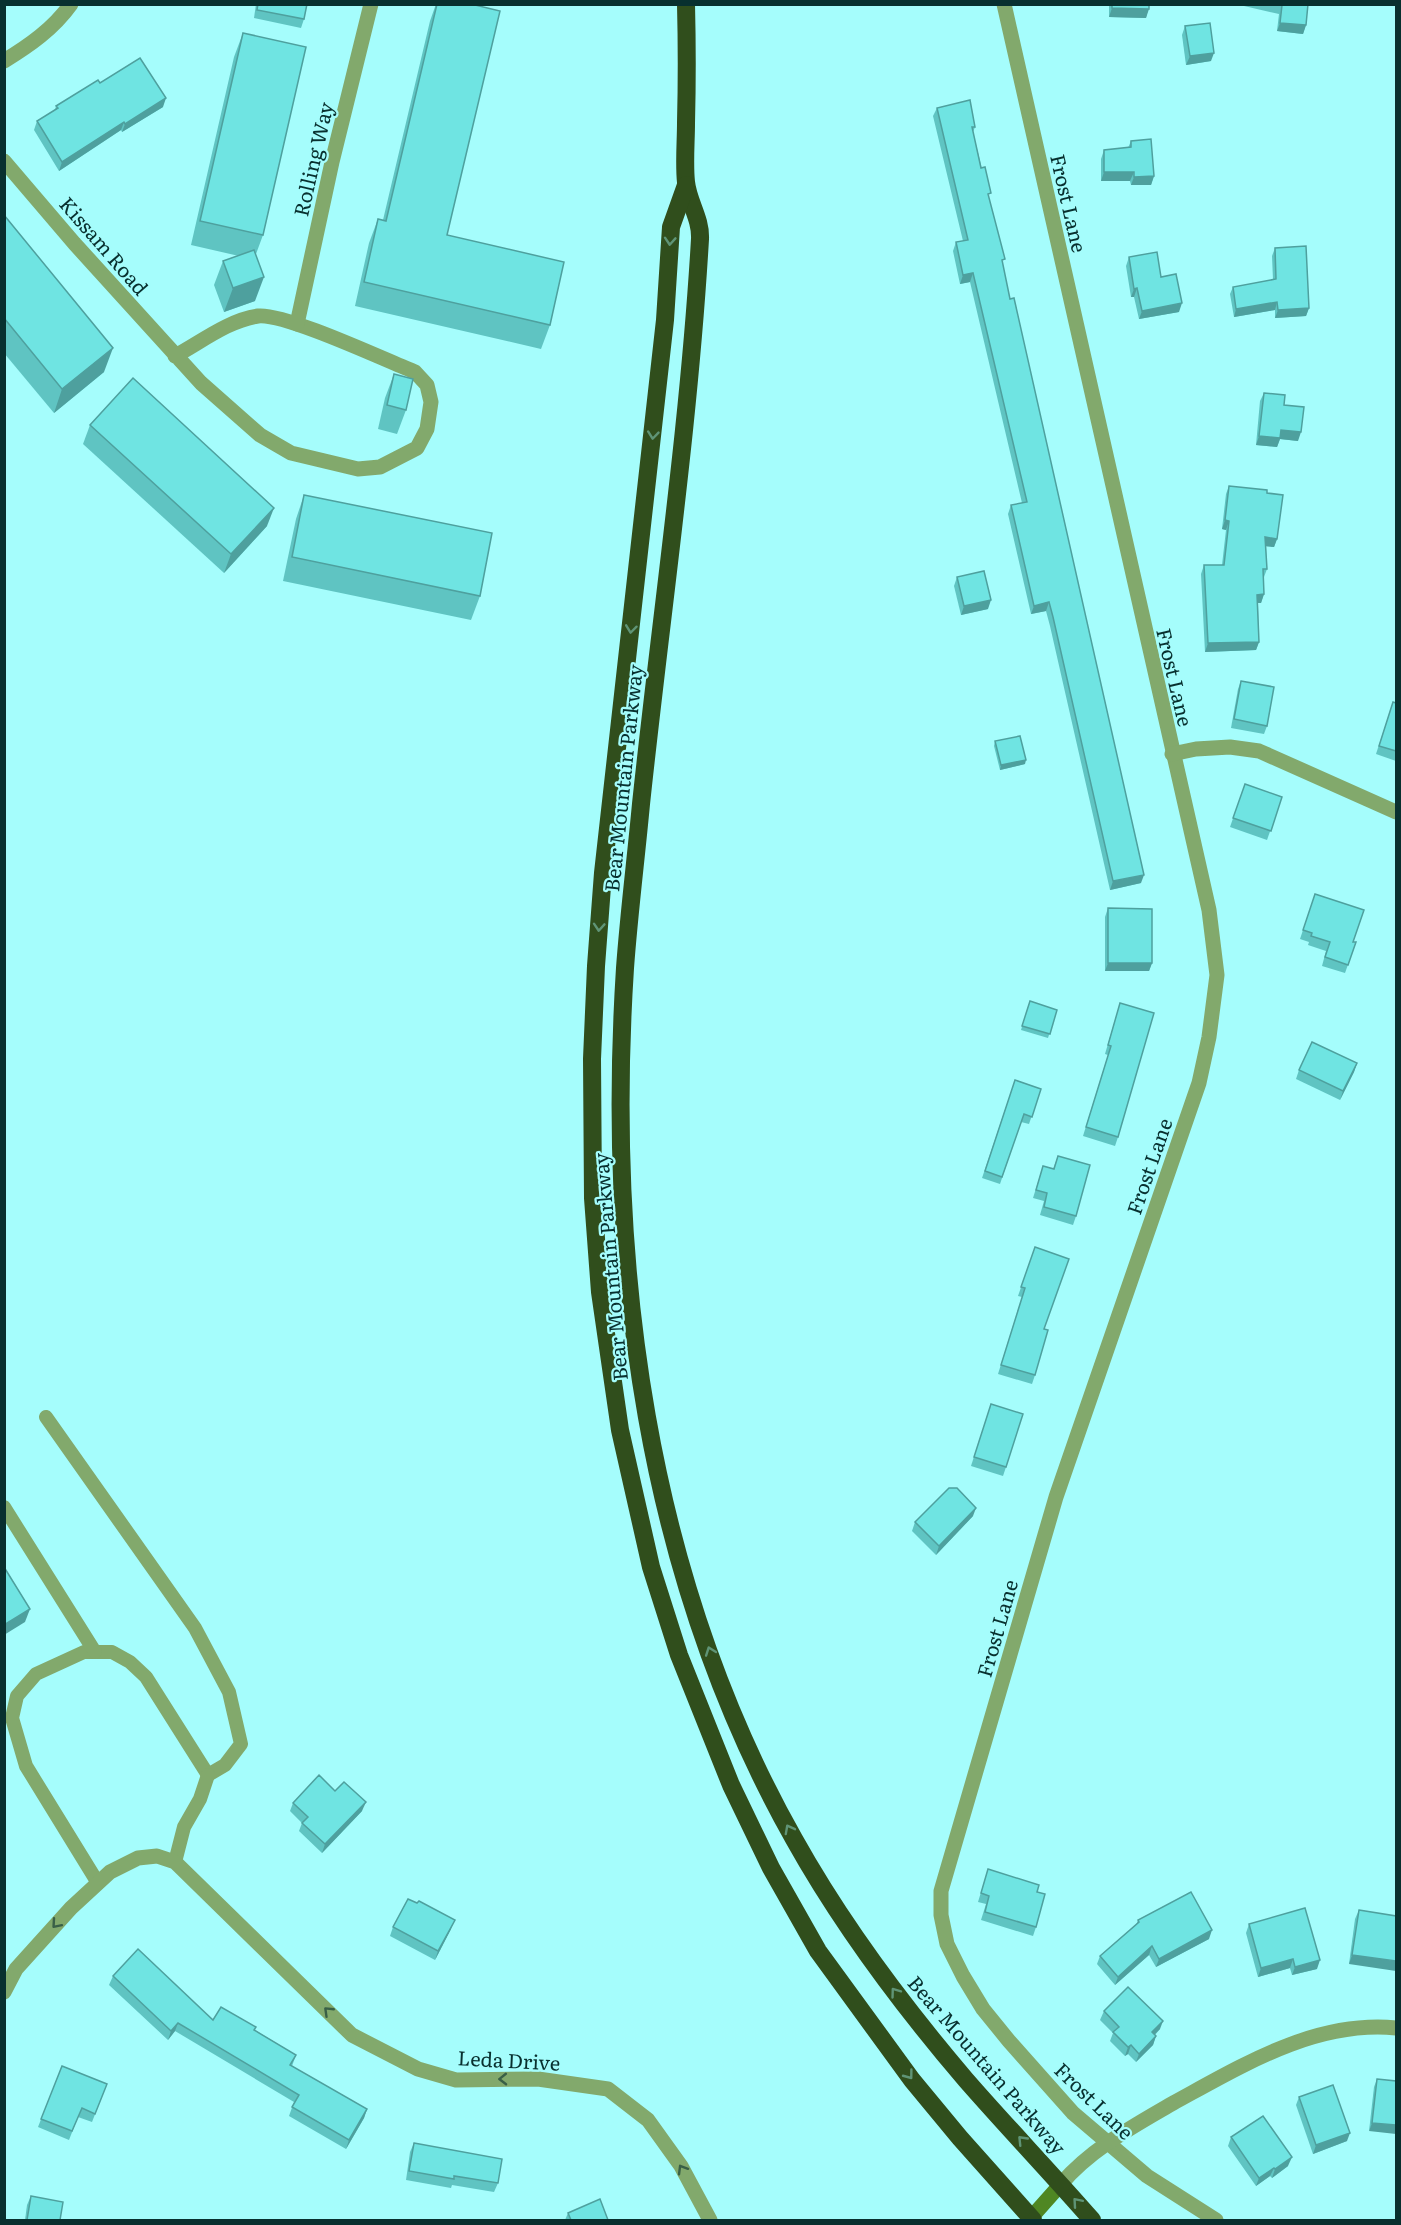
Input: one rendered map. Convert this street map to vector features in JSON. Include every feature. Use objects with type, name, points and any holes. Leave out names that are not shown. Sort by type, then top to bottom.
[{"type":"highway","name":"Bear Mountain Parkway","points":[[686,4],[686,185],[701,228],[684,422],[628,926],[621,1068],[621,1150],[625,1243],[635,1335],[649,1428],[667,1512],[708,1646],[739,1729],[794,1840],[853,1933],[904,2004],[964,2077],[1092,2220]]},
{"type":"highway","name":"Bear Mountain Parkway","points":[[686,185],[671,227],[665,320],[603,873],[596,966],[591,1083],[593,1198],[600,1292],[620,1430],[651,1567],[680,1655],[730,1785],[771,1868],[818,1951],[912,2080],[1031,2220]]},
{"type":"street","points":[[4,61],[34,43],[59,21],[71,4]]},
{"type":"street","name":"Rolling Way","points":[[297,324],[332,162],[370,4]]},
{"type":"street","name":"Frost Lane","points":[[1004,4],[1209,910],[1216,975],[1199,1083],[1056,1497],[941,1891],[941,1915],[947,1944],[983,2009],[1065,2105],[1147,2176],[1216,2220]]},
{"type":"street","name":"Kissam Road","points":[[4,161],[175,356],[201,383],[260,435],[291,453],[358,469],[380,467],[417,448],[427,429],[431,402],[428,385],[415,372],[297,324],[261,316],[241,320],[175,356]]},
{"type":"street","points":[[1172,754],[1196,749],[1230,747],[1259,751],[1396,812]]},
{"type":"street","points":[[4,1992],[16,1969],[70,1908],[110,1872],[138,1858],[157,1856],[175,1862]]},
{"type":"street","name":"Leda Drive","points":[[175,1862],[352,2035],[417,2069],[456,2080],[538,2079],[608,2089],[648,2120],[681,2166],[710,2220]]},
{"type":"street","points":[[1031,2220],[1087,2157],[1133,2126],[1221,2075],[1265,2054],[1308,2038],[1346,2030],[1396,2028]]},
{"type":"lane","points":[[46,1417],[195,1628],[229,1692],[240,1744],[225,1765],[208,1775],[200,1799],[184,1827],[175,1862]]},
{"type":"lane","points":[[4,1507],[95,1652]]},
{"type":"lane","points":[[98,1883],[26,1766],[12,1718],[17,1696],[36,1674],[84,1652],[112,1652],[130,1662],[146,1677],[208,1775]]},
{"type":"building","points":[[258,4],[307,4],[304,19],[257,10]]},
{"type":"building","points":[[437,4],[471,4],[500,11],[447,235],[564,262],[550,325],[364,282],[378,219],[386,221]]},
{"type":"building","points":[[1112,4],[1149,4],[1149,9],[1112,8]]},
{"type":"building","points":[[1278,4],[1308,4],[1306,25],[1280,23],[1282,5]]},
{"type":"building","points":[[1210,23],[1214,53],[1190,56],[1185,26]]},
{"type":"building","points":[[243,33],[306,47],[263,235],[200,221]]},
{"type":"building","points":[[140,58],[166,98],[62,162],[37,121],[58,108],[56,106],[98,80],[100,83]]},
{"type":"building","points":[[970,100],[975,127],[972,127],[981,168],[985,167],[991,193],[988,194],[1005,259],[1002,260],[1010,299],[1014,298],[1144,875],[1113,881],[1049,602],[1034,606],[1011,505],[1027,502],[973,273],[963,275],[956,242],[968,240],[937,108]]},
{"type":"building","points":[[1151,139],[1154,176],[1134,177],[1134,172],[1104,172],[1104,150],[1131,147],[1131,141]]},
{"type":"building","points":[[4,215],[113,348],[62,389],[4,318]]},
{"type":"building","points":[[1306,246],[1309,308],[1278,310],[1277,302],[1236,309],[1233,287],[1276,279],[1275,248]]},
{"type":"building","points":[[254,250],[264,277],[233,288],[223,261]]},
{"type":"building","points":[[1157,252],[1161,277],[1176,274],[1182,303],[1142,311],[1137,288],[1134,289],[1129,257]]},
{"type":"building","points":[[394,374],[413,379],[406,410],[387,405]]},
{"type":"building","points":[[133,378],[274,508],[231,554],[90,425]]},
{"type":"building","points":[[1264,393],[1285,395],[1284,405],[1304,407],[1301,432],[1281,430],[1280,438],[1259,436]]},
{"type":"building","points":[[1229,486],[1267,490],[1267,493],[1283,495],[1277,539],[1265,537],[1267,569],[1263,569],[1264,594],[1257,595],[1259,642],[1208,643],[1204,565],[1224,565],[1229,521],[1225,520]]},
{"type":"building","points":[[304,495],[492,533],[480,596],[292,557]]},
{"type":"building","points":[[984,571],[991,600],[964,606],[957,577]]},
{"type":"building","points":[[1241,681],[1274,687],[1267,726],[1234,719]]},
{"type":"building","points":[[1393,702],[1396,703],[1396,751],[1379,746]]},
{"type":"building","points":[[1020,736],[1026,760],[1001,765],[995,741]]},
{"type":"building","points":[[1245,784],[1282,797],[1271,831],[1233,818]]},
{"type":"building","points":[[1315,894],[1364,910],[1348,965],[1325,957],[1330,942],[1311,936],[1312,933],[1303,930]]},
{"type":"building","points":[[1108,908],[1152,909],[1152,963],[1108,963]]},
{"type":"building","points":[[1030,1001],[1057,1010],[1050,1034],[1022,1026]]},
{"type":"building","points":[[1120,1003],[1154,1013],[1118,1137],[1086,1127],[1111,1046],[1108,1045]]},
{"type":"building","points":[[1312,1042],[1357,1063],[1343,1091],[1299,1070]]},
{"type":"building","points":[[1015,1080],[1041,1089],[1032,1117],[1024,1114],[1002,1177],[985,1171]]},
{"type":"building","points":[[1058,1156],[1090,1165],[1076,1216],[1044,1207],[1047,1193],[1036,1190],[1043,1166],[1054,1169]]},
{"type":"building","points":[[1035,1247],[1069,1259],[1044,1329],[1048,1330],[1035,1375],[1001,1365],[1025,1288],[1021,1287]]},
{"type":"building","points":[[991,1404],[1023,1414],[1006,1467],[974,1457]]},
{"type":"building","points":[[949,1488],[957,1488],[976,1508],[939,1546],[915,1522]]},
{"type":"building","points":[[4,1567],[30,1609],[4,1625]]},
{"type":"building","points":[[319,1775],[335,1791],[344,1782],[366,1802],[325,1844],[302,1823],[308,1817],[293,1803]]},
{"type":"building","points":[[988,1869],[1039,1885],[1037,1892],[1045,1894],[1036,1927],[985,1912],[989,1896],[981,1893]]},
{"type":"building","points":[[1191,1892],[1212,1930],[1159,1959],[1152,1946],[1118,1977],[1100,1956],[1139,1922],[1138,1920]]},
{"type":"building","points":[[408,1899],[417,1903],[419,1901],[455,1920],[438,1951],[393,1927]]},
{"type":"building","points":[[1305,1908],[1320,1960],[1295,1967],[1293,1959],[1261,1968],[1249,1924]]},
{"type":"building","points":[[1359,1910],[1396,1916],[1396,1961],[1352,1955]]},
{"type":"building","points":[[138,1949],[213,2020],[221,2007],[256,2027],[254,2030],[296,2055],[290,2065],[367,2109],[349,2140],[292,2107],[299,2095],[178,2023],[171,2031],[113,1976]]},
{"type":"building","points":[[1128,1987],[1163,2021],[1152,2032],[1156,2036],[1139,2054],[1113,2032],[1119,2027],[1104,2011]]},
{"type":"building","points":[[62,2066],[107,2084],[95,2114],[82,2108],[72,2131],[41,2119]]},
{"type":"building","points":[[1377,2079],[1396,2081],[1396,2125],[1372,2123]]},
{"type":"building","points":[[1333,2085],[1350,2133],[1316,2145],[1299,2097]]},
{"type":"building","points":[[1263,2116],[1292,2157],[1259,2178],[1231,2137]]},
{"type":"building","points":[[414,2143],[502,2159],[498,2183],[454,2176],[454,2179],[409,2171]]},
{"type":"building","points":[[31,2196],[63,2202],[60,2220],[27,2220]]},
{"type":"building","points":[[600,2199],[608,2220],[571,2220],[568,2213]]}]
